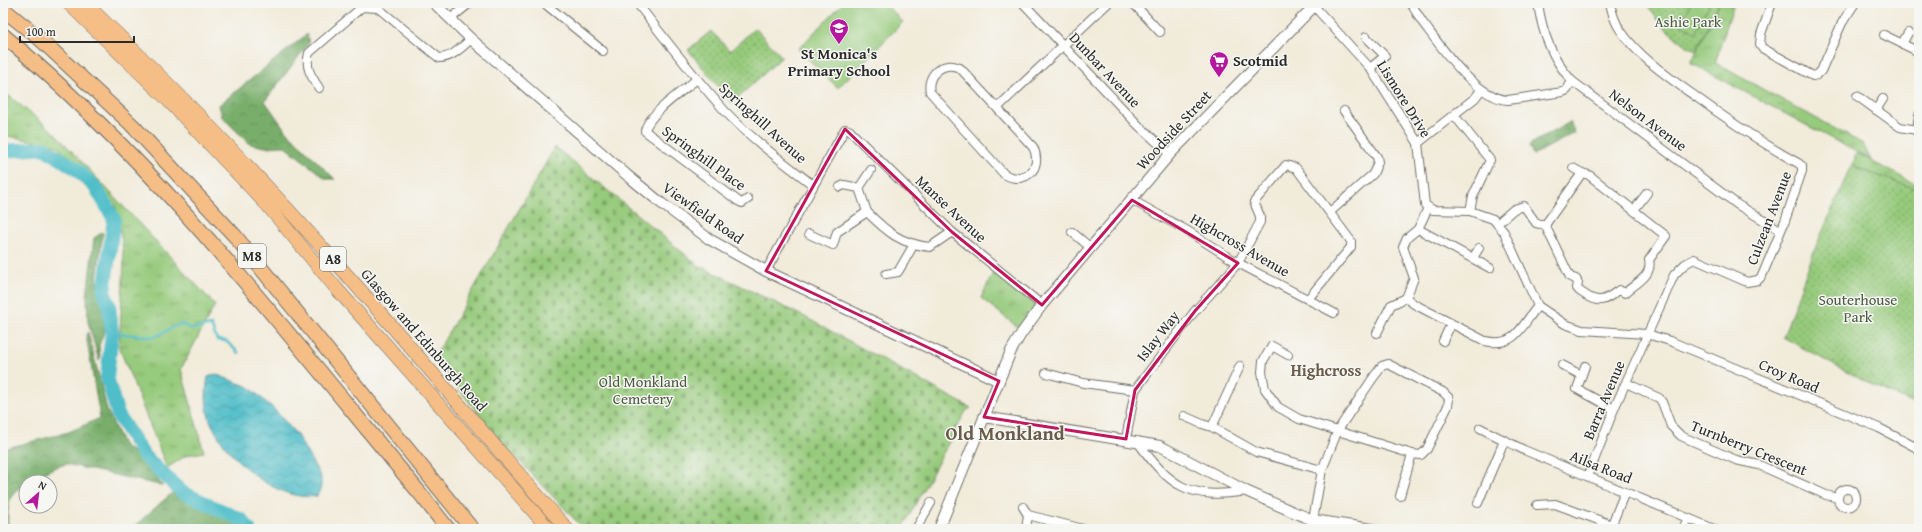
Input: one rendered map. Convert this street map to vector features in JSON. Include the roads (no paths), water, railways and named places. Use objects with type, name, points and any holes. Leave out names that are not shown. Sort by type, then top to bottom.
[{"type":"highway","name":"Glasgow and Edinburgh Road","points":[[68,3],[164,96],[268,206],[336,288],[549,529]]},
{"type":"highway","name":"Glasgow and Edinburgh Road","points":[[85,3],[191,107],[346,274],[567,529]]},
{"type":"highway","name":"M8","points":[[3,9],[39,38],[132,125],[236,236],[472,529]]},
{"type":"highway","name":"M8","points":[[3,35],[27,55],[109,132],[222,256],[448,529]]},
{"type":"street","name":"Viewfield Road","points":[[434,3],[471,39],[661,203],[709,239],[766,271],[999,381]]},
{"type":"street","points":[[450,19],[470,3]]},
{"type":"street","points":[[544,3],[603,52]]},
{"type":"street","name":"Springhill Avenue","points":[[638,3],[697,79],[725,112],[777,157],[813,185]]},
{"type":"street","name":"Dunbar Avenue","points":[[1023,3],[1139,126],[1170,154]]},
{"type":"street","points":[[997,108],[1108,3]]},
{"type":"street","points":[[1133,3],[1160,32]]},
{"type":"street","points":[[1411,3],[1426,27],[1474,84],[1481,90],[1499,99],[1508,100],[1563,92],[1572,81]]},
{"type":"street","name":"Nelson Avenue","points":[[1538,3],[1541,25],[1553,53],[1562,70],[1572,81],[1738,205],[1780,230]]},
{"type":"street","name":"Culzean Avenue","points":[[1610,3],[1615,20],[1620,30],[1654,65],[1676,83],[1757,140],[1802,166],[1802,171],[1785,222],[1780,230],[1762,276],[1758,280],[1747,282],[1694,259],[1685,264],[1674,275],[1647,334]]},
{"type":"street","points":[[1772,3],[1761,34],[1760,45],[1762,48],[1813,76],[1817,75],[1821,71],[1842,23],[1854,3]]},
{"type":"street","name":"Lismore Drive","points":[[1316,5],[1370,68],[1418,143],[1425,205],[1428,208]]},
{"type":"street","name":"Woodside Street","points":[[939,529],[1011,351],[1020,334],[1042,305],[1170,154],[1316,5]]},
{"type":"street","points":[[319,88],[309,73],[306,62],[309,53],[362,7],[378,8],[439,58],[444,58],[458,51],[471,39]]},
{"type":"street","points":[[1902,44],[1908,32]]},
{"type":"street","points":[[1884,35],[1919,52]]},
{"type":"street","points":[[1366,37],[1385,56],[1370,68]]},
{"type":"street","points":[[952,65],[960,68],[997,108],[1034,147],[1037,154],[1038,161],[1036,167],[1024,177],[1016,179],[1004,174],[930,92],[928,85],[930,80],[943,66],[952,65]]},
{"type":"street","name":"Springhill Place","points":[[697,79],[657,113],[646,127],[645,131],[738,201],[742,203],[748,199]]},
{"type":"street","points":[[1418,143],[1454,116],[1475,98],[1481,90]]},
{"type":"street","points":[[1857,96],[1900,127],[1918,133],[1919,114]]},
{"type":"street","points":[[1876,110],[1883,99]]},
{"type":"street","points":[[1308,299],[1351,247],[1351,241],[1330,212],[1373,174],[1378,162],[1377,157],[1344,111]]},
{"type":"street","points":[[1454,116],[1490,160],[1473,196],[1470,211]]},
{"type":"street","name":"Manse Avenue","points":[[813,185],[845,129],[849,130],[952,232],[1042,305]]},
{"type":"street","name":"Islay Way","points":[[1126,439],[1135,390],[1195,311],[1238,263],[1260,222],[1260,216],[1254,202],[1286,165],[1296,168],[1330,212]]},
{"type":"street","points":[[1545,225],[1570,277],[1578,282],[1577,288],[1579,292],[1594,301],[1604,301],[1619,290],[1625,293],[1648,274],[1651,267],[1649,260],[1666,236],[1590,175],[1573,168]]},
{"type":"street","points":[[859,188],[871,170]]},
{"type":"street","points":[[1545,225],[1582,173]]},
{"type":"street","points":[[766,271],[813,185]]},
{"type":"street","points":[[840,187],[844,185],[859,188]]},
{"type":"street","points":[[859,188],[867,212],[884,230],[913,246],[930,247],[952,232]]},
{"type":"street","points":[[1634,210],[1647,193]]},
{"type":"street","name":"Highcross Avenue","points":[[1132,200],[1186,230],[1238,263],[1334,313]]},
{"type":"street","points":[[1498,223],[1514,209],[1524,206],[1536,223],[1545,225]]},
{"type":"street","points":[[1377,333],[1391,305],[1406,298],[1414,278],[1403,247],[1408,238],[1418,230],[1428,208],[1433,210],[1470,211],[1485,215],[1498,223],[1504,232],[1538,306],[1565,324],[1582,330],[1647,334]]},
{"type":"street","points":[[809,234],[833,245],[837,232],[867,212]]},
{"type":"street","points":[[1418,230],[1490,268]]},
{"type":"street","points":[[1072,232],[1091,248]]},
{"type":"street","points":[[886,274],[898,272],[913,246]]},
{"type":"street","points":[[1473,258],[1479,248]]},
{"type":"street","points":[[1406,298],[1451,324],[1485,341],[1496,344],[1512,339],[1538,306]]},
{"type":"street","points":[[1443,341],[1451,324]]},
{"type":"street","name":"Barra Avenue","points":[[1588,476],[1614,409],[1647,334]]},
{"type":"street","name":"Croy Road","points":[[1647,334],[1670,341],[1879,428],[1919,449]]},
{"type":"street","points":[[1288,355],[1272,346],[1263,361],[1263,381],[1270,398],[1278,407],[1299,419],[1338,430],[1412,454],[1421,455],[1427,449],[1448,406],[1449,398],[1443,392],[1388,364],[1382,366],[1338,430],[1322,470],[1314,520]]},
{"type":"street","points":[[1562,365],[1581,375]]},
{"type":"street","points":[[1212,427],[1240,366]]},
{"type":"street","points":[[1586,366],[1577,386],[1579,391],[1614,409]]},
{"type":"street","points":[[1046,373],[1083,383],[1135,390]]},
{"type":"street","name":"Turnberry Crescent","points":[[1626,383],[1659,398],[1671,426],[1681,436],[1736,460],[1759,465],[1826,495],[1838,498]]},
{"type":"street","points":[[1184,416],[1212,427],[1256,452],[1322,470]]},
{"type":"street","points":[[984,417],[1126,439],[1160,446],[1246,491],[1314,520],[1372,529]]},
{"type":"street","name":"Ailsa Road","points":[[1480,428],[1504,441],[1714,529]]},
{"type":"street","points":[[1137,441],[1156,466],[1182,488],[1193,491],[1227,494],[1246,491]]},
{"type":"street","points":[[1478,504],[1504,441]]},
{"type":"street","points":[[1400,496],[1412,454]]},
{"type":"street","points":[[1537,505],[1555,504],[1611,527],[1625,492]]},
{"type":"street","points":[[916,529],[931,503]]},
{"type":"street","points":[[1023,507],[1028,515],[1026,529]]},
{"type":"street","points":[[1028,515],[1082,529]]},
{"type":"street","points":[[1683,529],[1688,518]]},
{"type":"water","points":[[215,374],[249,387],[274,409],[297,435],[321,477],[321,488],[317,496],[302,496],[286,493],[270,486],[242,464],[219,438],[208,413],[206,395],[208,377]]},
{"type":"waterway","points":[[3,151],[44,148],[75,168],[96,188],[114,219],[104,292],[109,304],[112,333],[107,377],[118,415],[144,456],[182,492],[242,520],[249,529]]},
{"type":"waterway","points":[[112,333],[154,337],[180,324],[193,329],[211,325],[217,340],[226,341],[239,353]]},
{"type":"place","name":"St Monica's Primary School","points":[[839,45]]},
{"type":"place","name":"Scotmid","points":[[1219,78]]},
{"type":"district","name":"Highcross","points":[[1326,370]]},
{"type":"district","name":"Old Monkland","points":[[1005,433]]},
{"type":"park label","name":"Ashie Park","points":[[1688,22]]},
{"type":"park label","name":"Souterhouse Park","points":[[1858,308]]},
{"type":"park label","name":"Old Monkland Cemetery","points":[[643,390]]}]
